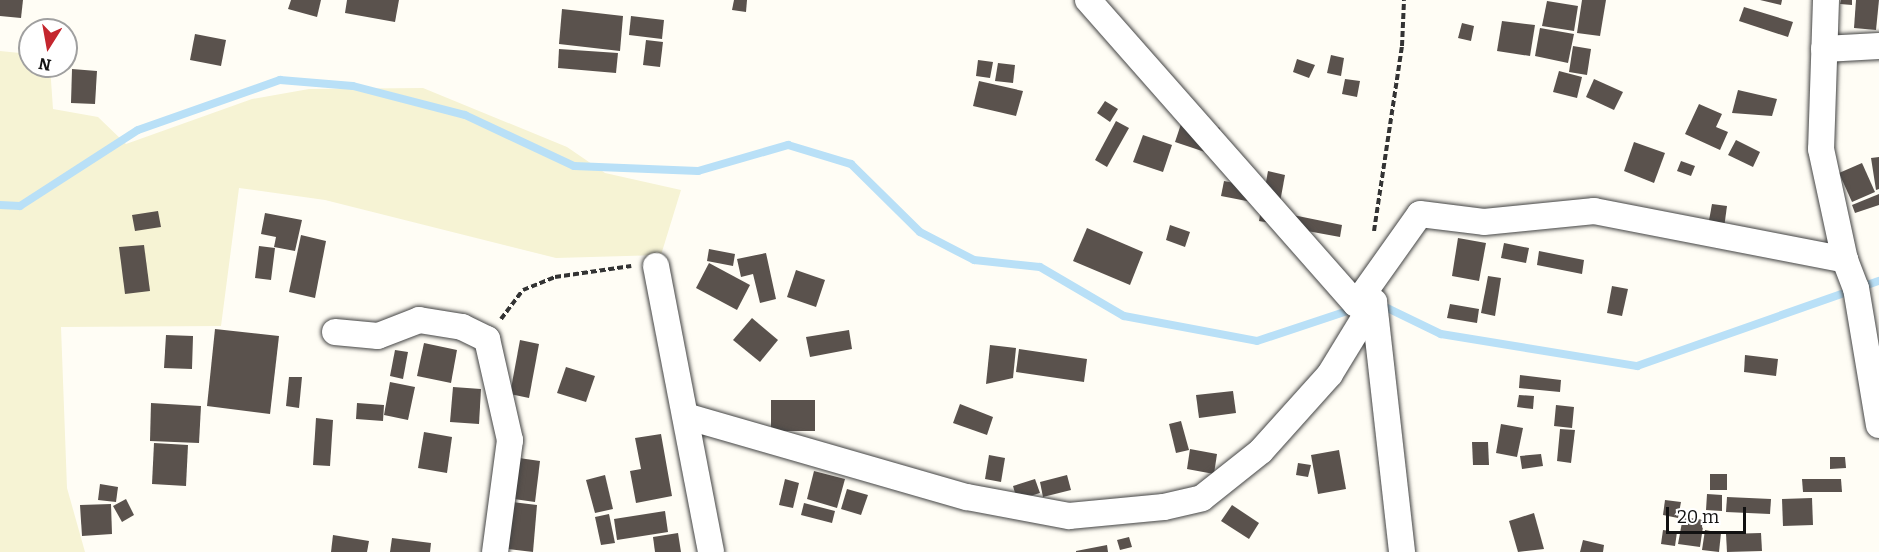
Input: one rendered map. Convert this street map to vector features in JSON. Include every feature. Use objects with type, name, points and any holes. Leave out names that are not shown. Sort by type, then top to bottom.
[{"type":"street","points":[[1088,0],[1365,303],[1402,552]]},
{"type":"street","points":[[1826,0],[1821,149],[1845,260],[1871,328],[1879,425]]},
{"type":"street","points":[[1824,49],[1879,46]]},
{"type":"street","points":[[689,417],[967,497],[1069,516],[1164,507],[1202,498],[1261,451],[1330,374],[1365,303],[1420,214],[1484,222],[1593,211],[1845,260]]},
{"type":"street","points":[[656,266],[689,417],[711,552]]},
{"type":"street","points":[[335,332],[378,336],[419,320],[462,327],[487,339],[510,440],[495,552]]},
{"type":"path","points":[[1373,235],[1402,46],[1404,0]]},
{"type":"path","points":[[487,339],[523,290],[608,266],[656,266]]},
{"type":"shaded area","points":[[0,51],[18,53],[18,78],[51,78],[53,109],[98,117],[126,144],[252,99],[309,89],[423,88],[567,147],[605,173],[681,190],[661,255],[556,258],[325,200],[239,188],[221,326],[61,327],[67,488],[85,552],[0,552]]},
{"type":"building","points":[[0,0],[23,0],[21,18],[0,16]]},
{"type":"building","points":[[291,0],[321,0],[317,17],[288,9]]},
{"type":"building","points":[[347,0],[399,0],[395,22],[345,13]]},
{"type":"building","points":[[734,0],[747,0],[746,12],[732,10]]},
{"type":"building","points":[[1582,0],[1606,0],[1600,36],[1577,33]]},
{"type":"building","points":[[1760,0],[1782,0],[1781,5]]},
{"type":"building","points":[[1841,0],[1852,0],[1852,5],[1840,4]]},
{"type":"building","points":[[1856,0],[1879,0],[1876,30],[1854,28]]},
{"type":"building","points":[[1547,1],[1578,6],[1574,31],[1542,26]]},
{"type":"building","points":[[1744,7],[1793,22],[1788,37],[1739,21]]},
{"type":"building","points":[[562,9],[623,16],[620,51],[559,44]]},
{"type":"building","points":[[631,16],[664,20],[662,39],[629,35]]},
{"type":"building","points":[[1502,21],[1535,25],[1530,56],[1497,51]]},
{"type":"building","points":[[1462,23],[1474,26],[1471,41],[1458,38]]},
{"type":"building","points":[[1540,28],[1574,34],[1568,63],[1535,56]]},
{"type":"building","points":[[195,34],[226,40],[221,66],[190,60]]},
{"type":"building","points":[[646,40],[663,42],[660,67],[643,65]]},
{"type":"building","points":[[1573,46],[1591,49],[1587,75],[1569,72]]},
{"type":"building","points":[[559,49],[618,53],[616,73],[558,68]]},
{"type":"building","points":[[1331,55],[1344,58],[1341,76],[1327,73]]},
{"type":"building","points":[[1297,59],[1315,65],[1309,78],[1293,72]]},
{"type":"building","points":[[978,60],[993,62],[990,78],[976,76]]},
{"type":"building","points":[[998,63],[1015,65],[1013,83],[995,81]]},
{"type":"building","points":[[78,69],[97,71],[95,104],[71,103],[72,78],[78,78]]},
{"type":"building","points":[[1559,71],[1582,77],[1577,98],[1553,92]]},
{"type":"building","points":[[1345,79],[1360,81],[1357,97],[1342,94]]},
{"type":"building","points":[[1594,79],[1623,92],[1614,110],[1586,97]]},
{"type":"building","points":[[979,81],[1023,91],[1016,116],[973,106]]},
{"type":"building","points":[[1738,90],[1777,99],[1772,116],[1732,113]]},
{"type":"building","points":[[1105,101],[1118,109],[1110,122],[1097,113]]},
{"type":"building","points":[[1699,104],[1722,114],[1716,127],[1728,132],[1720,150],[1685,134]]},
{"type":"building","points":[[1184,115],[1220,128],[1211,154],[1175,142]]},
{"type":"building","points":[[1116,121],[1129,128],[1107,167],[1095,160]]},
{"type":"building","points":[[1143,135],[1172,145],[1163,172],[1133,162]]},
{"type":"building","points":[[1736,140],[1760,152],[1753,167],[1728,155]]},
{"type":"building","points":[[1634,142],[1665,153],[1654,183],[1624,171]]},
{"type":"building","points":[[1879,157],[1879,189],[1876,190],[1871,158]]},
{"type":"building","points":[[1681,161],[1695,166],[1691,176],[1677,171]]},
{"type":"building","points":[[1862,163],[1875,192],[1852,202],[1839,173]]},
{"type":"building","points":[[1268,171],[1285,175],[1276,224],[1259,221]]},
{"type":"building","points":[[1224,181],[1260,188],[1257,203],[1221,196]]},
{"type":"building","points":[[1879,194],[1879,205],[1855,213],[1852,205]]},
{"type":"building","points":[[1712,204],[1727,206],[1724,228],[1708,226]]},
{"type":"building","points":[[158,211],[161,227],[135,231],[132,215]]},
{"type":"building","points":[[265,213],[302,220],[295,251],[274,247],[276,237],[261,234]]},
{"type":"building","points":[[1283,213],[1342,225],[1340,237],[1280,226]]},
{"type":"building","points":[[1170,225],[1190,232],[1185,247],[1166,240]]},
{"type":"building","points":[[1087,228],[1143,252],[1130,285],[1073,261]]},
{"type":"building","points":[[301,235],[326,241],[315,298],[289,292]]},
{"type":"building","points":[[1458,238],[1486,243],[1479,281],[1452,276]]},
{"type":"building","points":[[1504,243],[1529,248],[1526,263],[1501,258]]},
{"type":"building","points":[[144,245],[150,291],[125,294],[119,247]]},
{"type":"building","points":[[259,246],[275,248],[271,280],[255,278]]},
{"type":"building","points":[[709,249],[735,254],[733,266],[707,261]]},
{"type":"building","points":[[1539,251],[1584,260],[1582,274],[1537,265]]},
{"type":"building","points":[[766,253],[776,299],[760,303],[753,274],[741,277],[737,259]]},
{"type":"building","points":[[709,263],[750,285],[737,310],[696,288]]},
{"type":"building","points":[[796,270],[825,280],[816,307],[787,297]]},
{"type":"building","points":[[1488,276],[1501,278],[1495,316],[1481,313]]},
{"type":"building","points":[[1612,286],[1628,289],[1622,316],[1607,313]]},
{"type":"building","points":[[1450,304],[1479,309],[1477,323],[1447,318]]},
{"type":"building","points":[[752,318],[778,340],[760,362],[733,340]]},
{"type":"building","points":[[215,329],[279,336],[270,414],[207,406]]},
{"type":"building","points":[[849,330],[852,349],[810,357],[806,337]]},
{"type":"building","points":[[166,335],[193,336],[192,369],[164,368]]},
{"type":"building","points":[[520,340],[539,344],[529,398],[510,394]]},
{"type":"building","points":[[424,343],[457,350],[451,383],[417,376]]},
{"type":"building","points":[[990,345],[1016,348],[1013,378],[986,384]]},
{"type":"building","points":[[1019,349],[1087,359],[1084,382],[1016,372]]},
{"type":"building","points":[[395,350],[408,352],[403,379],[390,376]]},
{"type":"building","points":[[1745,355],[1778,359],[1776,376],[1744,372]]},
{"type":"building","points":[[566,367],[595,376],[586,402],[557,393]]},
{"type":"building","points":[[1520,375],[1561,380],[1560,392],[1519,388]]},
{"type":"building","points":[[289,377],[302,377],[299,408],[286,406]]},
{"type":"building","points":[[390,382],[415,387],[408,420],[384,415]]},
{"type":"building","points":[[453,387],[481,389],[479,424],[450,422]]},
{"type":"building","points":[[1233,391],[1236,413],[1199,418],[1196,395]]},
{"type":"building","points":[[1519,395],[1534,396],[1533,409],[1517,407]]},
{"type":"building","points":[[771,400],[815,400],[815,431],[771,431]]},
{"type":"building","points":[[151,403],[201,406],[199,443],[150,441]]},
{"type":"building","points":[[357,403],[384,405],[383,421],[356,419]]},
{"type":"building","points":[[960,404],[993,417],[987,435],[953,423]]},
{"type":"building","points":[[1556,405],[1574,407],[1572,428],[1554,426]]},
{"type":"building","points":[[316,418],[333,420],[330,466],[313,465]]},
{"type":"building","points":[[1181,421],[1189,450],[1176,453],[1169,424]]},
{"type":"building","points":[[1501,424],[1523,428],[1517,457],[1496,453]]},
{"type":"building","points":[[1560,429],[1575,430],[1571,463],[1557,461]]},
{"type":"building","points":[[424,432],[452,437],[447,473],[418,468]]},
{"type":"building","points":[[661,434],[672,496],[636,503],[630,471],[641,469],[635,438]]},
{"type":"building","points":[[1472,442],[1488,442],[1489,465],[1473,465]]},
{"type":"building","points":[[154,443],[188,445],[186,486],[152,484]]},
{"type":"building","points":[[1190,449],[1217,454],[1214,474],[1187,469]]},
{"type":"building","points":[[1339,450],[1346,489],[1318,494],[1311,455]]},
{"type":"building","points":[[1541,454],[1543,466],[1522,469],[1520,456]]},
{"type":"building","points":[[989,455],[1005,458],[1001,482],[985,479]]},
{"type":"building","points":[[1830,457],[1845,457],[1846,468],[1830,469]]},
{"type":"building","points":[[519,458],[540,461],[535,502],[514,499]]},
{"type":"building","points":[[1298,463],[1311,465],[1308,477],[1296,475]]},
{"type":"building","points":[[814,471],[845,479],[837,508],[807,499]]},
{"type":"building","points":[[1710,474],[1727,474],[1727,490],[1710,490]]},
{"type":"building","points":[[605,475],[613,509],[595,513],[586,480]]},
{"type":"building","points":[[1067,475],[1071,490],[1043,497],[1040,482]]},
{"type":"building","points":[[785,479],[799,483],[793,508],[779,505]]},
{"type":"building","points":[[1035,479],[1040,493],[1017,500],[1013,486]]},
{"type":"building","points":[[1802,479],[1841,479],[1842,492],[1803,492]]},
{"type":"building","points":[[100,484],[118,487],[116,502],[98,500]]},
{"type":"building","points":[[847,489],[868,495],[861,515],[841,509]]},
{"type":"building","points":[[1707,494],[1722,495],[1722,511],[1706,510]]},
{"type":"building","points":[[1727,497],[1771,499],[1770,514],[1726,512]]},
{"type":"building","points":[[1812,498],[1813,525],[1783,526],[1782,499]]},
{"type":"building","points":[[126,499],[134,515],[122,522],[113,506]]},
{"type":"building","points":[[1665,500],[1681,502],[1678,518],[1663,515]]},
{"type":"building","points":[[512,502],[537,505],[533,552],[507,549]]},
{"type":"building","points":[[804,503],[835,511],[832,523],[801,515]]},
{"type":"building","points":[[111,504],[112,534],[82,536],[80,505]]},
{"type":"building","points":[[1232,505],[1259,523],[1249,539],[1221,521]]},
{"type":"building","points":[[665,511],[668,532],[617,540],[614,519]]},
{"type":"building","points":[[1534,513],[1544,549],[1518,552],[1509,521]]},
{"type":"building","points":[[609,514],[615,543],[601,545],[595,517]]},
{"type":"building","points":[[1683,517],[1704,520],[1700,547],[1678,544]]},
{"type":"building","points":[[1663,530],[1677,532],[1675,546],[1661,544]]},
{"type":"building","points":[[1705,530],[1721,533],[1719,552],[1702,550]]},
{"type":"building","points":[[678,533],[681,552],[655,552],[653,537]]},
{"type":"building","points":[[1761,533],[1762,551],[1727,552],[1726,534]]},
{"type":"building","points":[[333,535],[369,541],[367,552],[331,552]]},
{"type":"building","points":[[1129,537],[1132,547],[1120,550],[1117,540]]},
{"type":"building","points":[[392,538],[431,543],[430,552],[390,552]]},
{"type":"building","points":[[1583,540],[1604,545],[1603,552],[1580,552]]},
{"type":"building","points":[[1107,545],[1108,552],[1076,552],[1076,551]]},
{"type":"waterway","points":[[0,205],[20,206],[138,130],[280,80],[353,86],[465,115],[574,166],[698,171],[788,145],[851,164],[920,232],[974,260],[1040,267],[1124,316],[1257,341],[1356,308]]},
{"type":"waterway","points":[[1379,304],[1441,334],[1637,366],[1879,281]]}]
